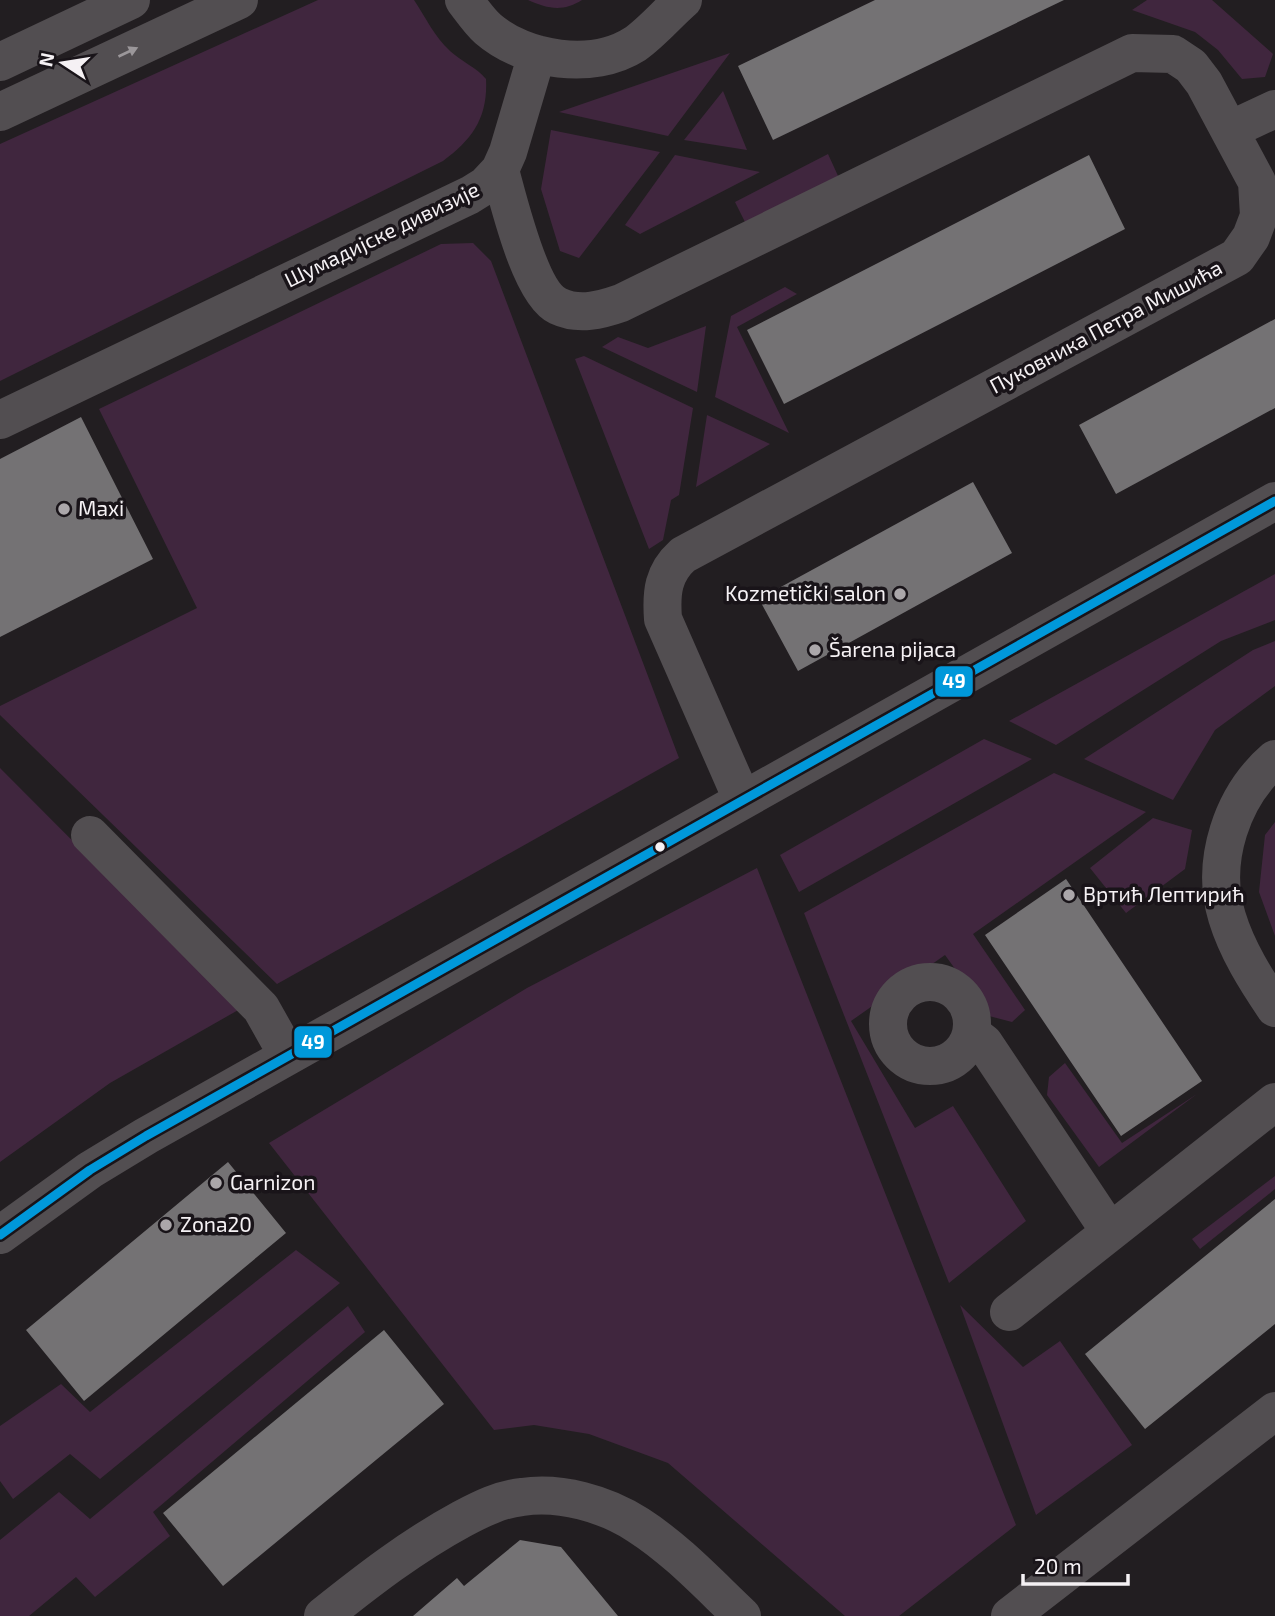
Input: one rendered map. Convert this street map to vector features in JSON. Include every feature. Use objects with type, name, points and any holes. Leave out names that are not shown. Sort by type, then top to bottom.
[{"type":"street","points":[[0,62],[131,0]]},
{"type":"street","points":[[0,112],[239,0]]},
{"type":"street","points":[[464,0],[488,29],[512,44],[537,54],[565,60],[612,54],[635,44],[683,0]]},
{"type":"street","name":"Пуковника Петра Мишића","points":[[500,170],[519,237],[543,292],[557,306],[596,312],[621,303],[1132,53],[1173,54],[1191,66],[1204,83],[1256,182],[1259,216],[1251,237],[1237,257],[683,555],[672,565],[661,596],[663,619],[742,799]]},
{"type":"street","name":"Шумадијске дивизије","points":[[0,420],[486,185],[500,170],[508,152],[537,54]]},
{"type":"street","points":[[1230,130],[1275,109]]},
{"type":"street","points":[[0,1235],[90,1170],[1275,500]]},
{"type":"street","points":[[1275,759],[1249,786],[1234,813],[1225,851],[1222,884],[1226,915],[1232,932],[1252,972],[1275,1008]]},
{"type":"street","points":[[90,835],[261,1007],[288,1056]]},
{"type":"street","points":[[971,1033],[984,1043],[1110,1232]]},
{"type":"street","points":[[1009,1312],[1275,1102]]},
{"type":"street","points":[[1010,1616],[1275,1411]]},
{"type":"street","points":[[323,1616],[432,1535],[497,1503],[534,1496],[554,1496],[582,1502],[636,1524],[668,1546],[742,1616]]},
{"type":"shaded area","points":[[318,0],[414,0],[444,45],[486,79],[481,116],[463,144],[443,161],[0,381],[0,144]]},
{"type":"shaded area","points":[[528,0],[582,0],[555,8]]},
{"type":"shaded area","points":[[1147,0],[1212,0],[1273,54],[1265,77],[1242,79],[1218,50],[1195,32],[1132,10]]},
{"type":"shaded area","points":[[730,53],[668,136],[559,112]]},
{"type":"shaded area","points":[[723,91],[747,150],[684,140]]},
{"type":"shaded area","points":[[551,130],[660,152],[579,258],[560,251],[541,189]]},
{"type":"shaded area","points":[[828,154],[839,178],[746,224],[735,202]]},
{"type":"shaded area","points":[[675,155],[760,172],[640,234],[625,225]]},
{"type":"shaded area","points":[[473,243],[491,261],[679,758],[277,984],[0,715],[0,706],[197,608],[99,409],[441,244]]},
{"type":"shaded area","points":[[785,287],[797,294],[737,327],[789,433],[715,397],[731,316]]},
{"type":"shaded area","points":[[706,326],[697,392],[602,347],[618,337],[648,348]]},
{"type":"shaded area","points":[[584,356],[693,408],[679,495],[671,500],[663,540],[649,549],[575,359]]},
{"type":"shaded area","points":[[707,415],[770,444],[696,487]]},
{"type":"shaded area","points":[[1275,574],[1275,620],[1221,641],[1056,745],[1009,721]]},
{"type":"shaded area","points":[[1275,641],[1275,686],[1215,730],[1173,800],[1084,759],[1253,650]]},
{"type":"shaded area","points":[[984,739],[1032,759],[799,892],[780,855]]},
{"type":"shaded area","points":[[0,768],[240,1009],[110,1083],[0,1162]]},
{"type":"shaded area","points":[[1054,773],[1146,812],[973,934],[1025,1010],[1012,1022],[989,1016],[945,955],[851,1021],[915,1128],[953,1106],[1026,1221],[949,1283],[804,913]]},
{"type":"shaded area","points":[[1153,818],[1192,830],[1185,869],[1126,913],[1090,868]]},
{"type":"shaded area","points":[[1275,822],[1275,936],[1259,892],[1265,835]]},
{"type":"shaded area","points":[[757,868],[1016,1525],[899,1616],[845,1616],[668,1463],[589,1434],[534,1425],[494,1430],[269,1143],[527,988]]},
{"type":"shaded area","points":[[1065,1063],[1122,1143],[1197,1094],[1099,1167],[1047,1095],[1049,1077]]},
{"type":"shaded area","points":[[1275,1176],[1275,1189],[1200,1249],[1192,1239]]},
{"type":"shaded area","points":[[296,1250],[340,1283],[100,1479],[70,1454],[13,1499],[0,1481],[0,1426],[61,1384],[90,1412]]},
{"type":"shaded area","points":[[960,1305],[1023,1367],[1060,1341],[1132,1445],[1036,1515]]},
{"type":"shaded area","points":[[348,1306],[365,1332],[153,1512],[170,1536],[95,1597],[76,1577],[29,1616],[0,1616],[0,1540],[59,1492],[90,1519]]},
{"type":"building","points":[[875,0],[1064,0],[773,140],[738,66]]},
{"type":"building","points":[[1089,155],[1125,229],[784,404],[747,330]]},
{"type":"building","points":[[1275,319],[1275,408],[1116,494],[1079,425]]},
{"type":"building","name":"Maxi","points":[[81,417],[153,559],[0,637],[0,459]]},
{"type":"building","points":[[973,482],[1012,553],[798,671],[759,599]]},
{"type":"building","points":[[1066,879],[1202,1081],[1121,1136],[985,935]]},
{"type":"building","points":[[228,1162],[286,1233],[84,1401],[26,1330]]},
{"type":"building","points":[[1275,1199],[1275,1324],[1145,1429],[1085,1354]]},
{"type":"building","points":[[384,1330],[444,1404],[223,1586],[163,1513]]},
{"type":"building","points":[[520,1540],[561,1547],[618,1616],[413,1616],[457,1578],[464,1586]]},
{"type":"transit line","name":"49","points":[[0,1235],[90,1170],[146,1136],[1275,501]]},
{"type":"place","name":"Maxi","points":[[64,509]]},
{"type":"place","name":"Kozmetički salon","points":[[900,594]]},
{"type":"place","name":"Šarena pijaca","points":[[815,650]]},
{"type":"place","name":"Вртић Лептирић","points":[[1069,895]]},
{"type":"place","name":"Garnizon","points":[[216,1183]]},
{"type":"place","name":"Zona20","points":[[166,1225]]}]
